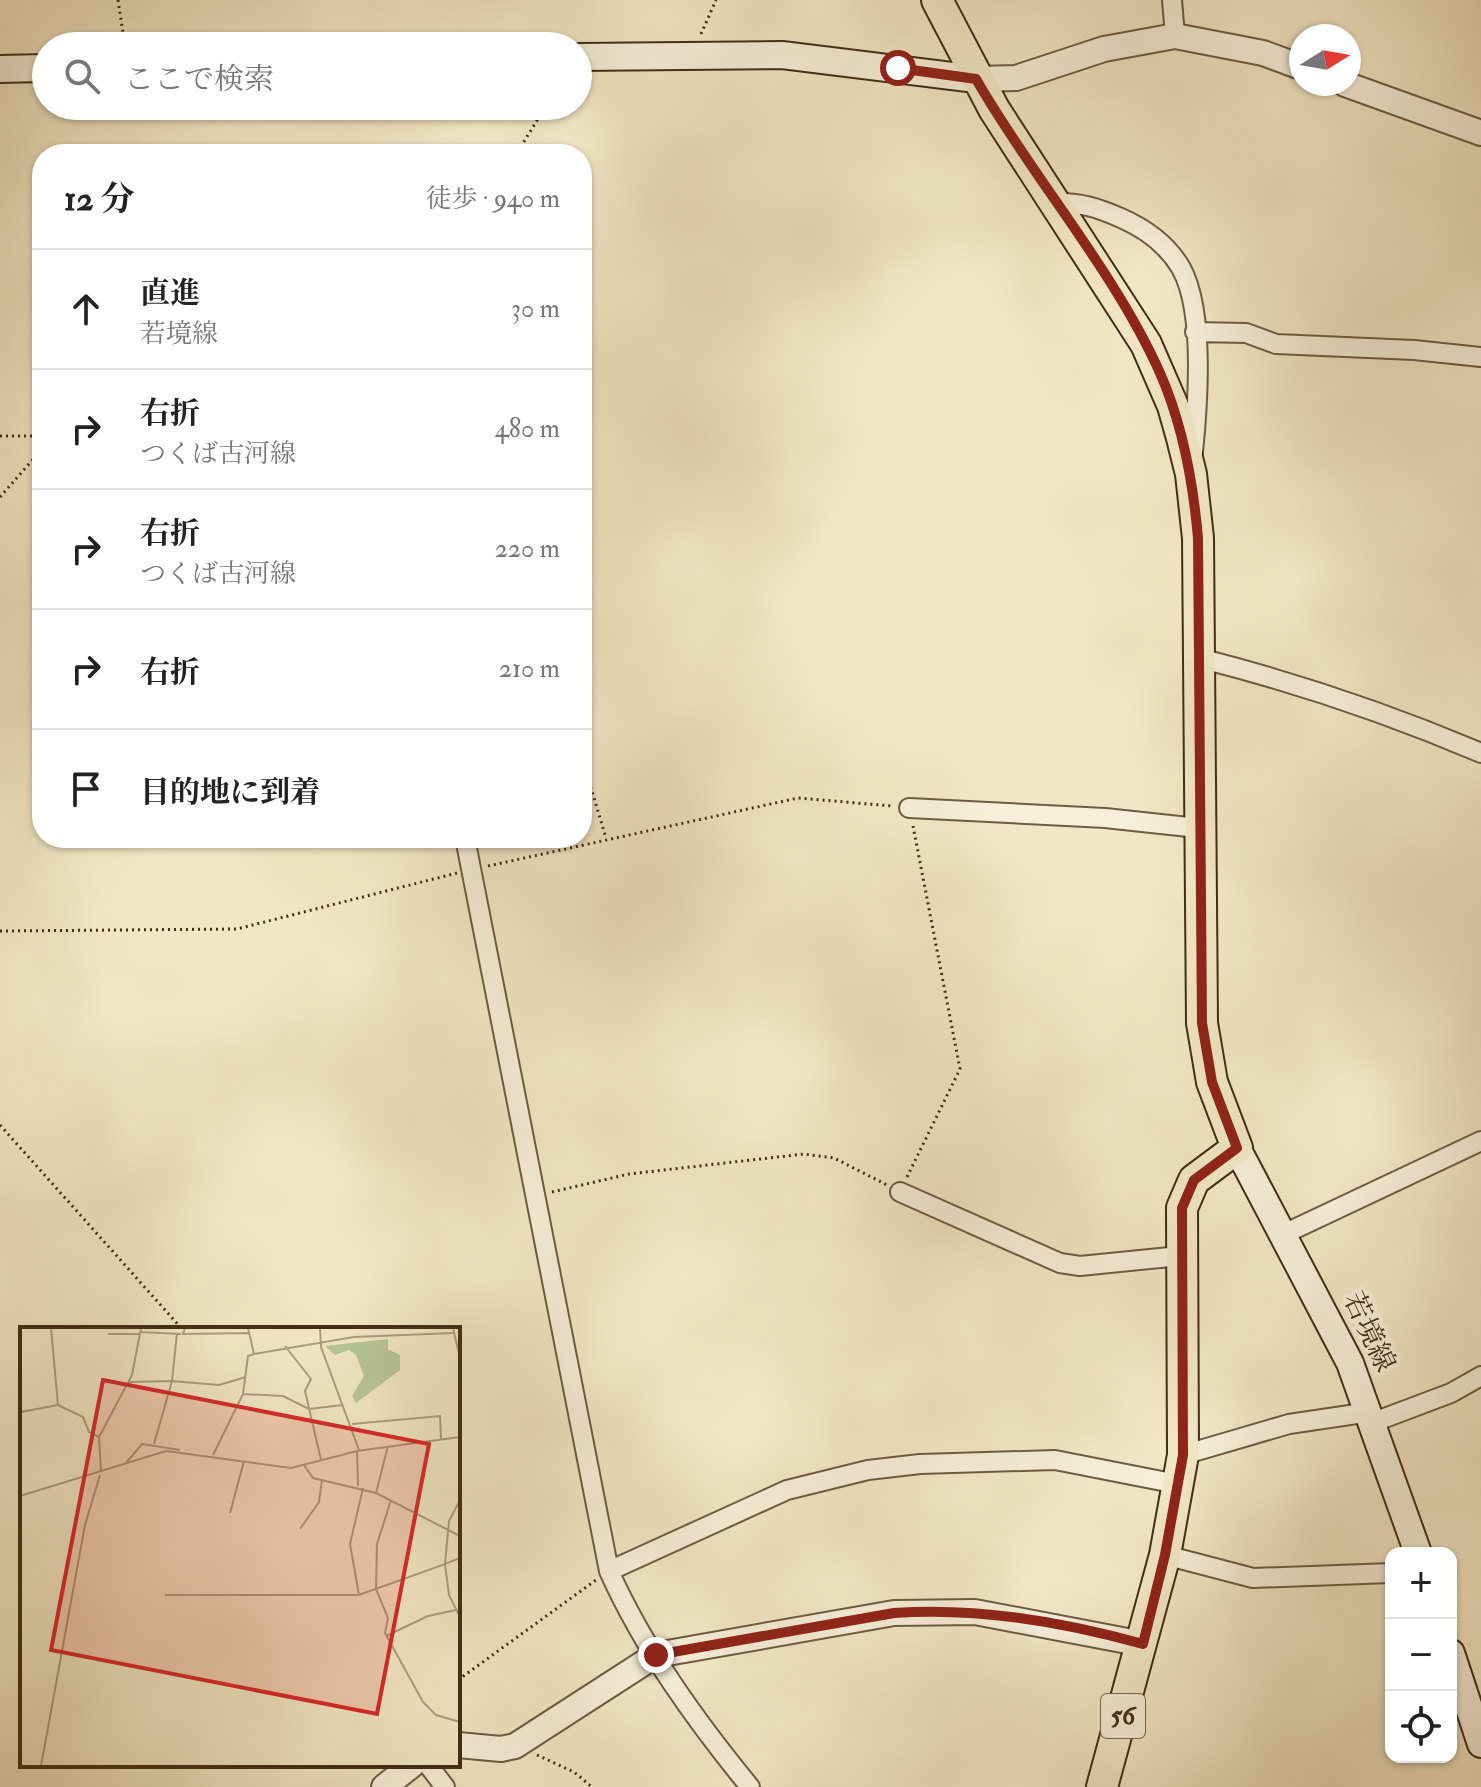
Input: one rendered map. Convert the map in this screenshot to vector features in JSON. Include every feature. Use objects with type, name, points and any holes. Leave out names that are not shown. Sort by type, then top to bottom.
[{"type":"main road","points":[[937,0],[976,79],[1146,344],[1173,406],[1191,474],[1198,538],[1198,828],[1204,1038],[1212,1082],[1237,1148]]},
{"type":"main road","points":[[592,57],[782,55],[976,79]]},
{"type":"main road","points":[[0,69],[32,68]]},
{"type":"main road","name":"若境線","points":[[1237,1148],[1350,1363],[1372,1417],[1416,1547]]},
{"type":"main road","name":"56","points":[[1102,1787],[1165,1555],[1180,1470],[1180,1256],[1185,1195],[1194,1180],[1237,1148]]},
{"type":"main road","points":[[1457,1671],[1481,1744]]},
{"type":"street","points":[[1172,0],[1175,36]]},
{"type":"street","points":[[976,79],[1016,78],[1104,49],[1175,36],[1263,53],[1289,63]]},
{"type":"street","points":[[1361,90],[1481,133]]},
{"type":"street","points":[[1056,203],[1079,202],[1142,227],[1162,244],[1183,271],[1195,332],[1197,415],[1191,474]]},
{"type":"street","points":[[1195,332],[1246,333],[1276,344],[1414,350],[1481,357]]},
{"type":"street","points":[[1199,658],[1296,682],[1379,710],[1481,753]]},
{"type":"street","points":[[909,808],[1105,818],[1198,828]]},
{"type":"street","points":[[467,848],[609,1571],[623,1601],[656,1655],[706,1731],[750,1787]]},
{"type":"street","points":[[1284,1234],[1481,1141]]},
{"type":"street","points":[[900,1192],[1060,1263],[1080,1266],[1180,1256]]},
{"type":"street","points":[[609,1571],[776,1495],[868,1470],[920,1464],[1055,1460],[1180,1470],[1289,1424],[1372,1417],[1451,1393],[1481,1376]]},
{"type":"street","points":[[1165,1555],[1253,1578],[1385,1573]]},
{"type":"street","points":[[460,1745],[501,1749],[515,1746],[656,1655],[894,1613],[975,1612],[1143,1644]]},
{"type":"street","points":[[384,1787],[409,1767]]},
{"type":"street","points":[[430,1767],[445,1787]]},
{"type":"path","points":[[118,0],[123,32]]},
{"type":"path","points":[[700,54],[701,28],[716,0]]},
{"type":"path","points":[[522,144],[537,120]]},
{"type":"path","points":[[0,436],[32,436]]},
{"type":"path","points":[[0,497],[32,460]]},
{"type":"path","points":[[592,791],[606,838]]},
{"type":"path","points":[[537,1196],[629,1174],[804,1154],[834,1158],[900,1192],[960,1069],[909,808],[798,798],[592,841]]},
{"type":"path","points":[[0,931],[237,929],[564,848]]},
{"type":"path","points":[[0,1125],[180,1327]]},
{"type":"path","points":[[460,1679],[609,1571]]},
{"type":"path","points":[[515,1746],[574,1772],[592,1787]]},
{"type":"route","points":[[656,1655],[894,1613],[925,1611],[975,1612],[1143,1644],[1165,1555],[1183,1455],[1182,1208],[1194,1180],[1237,1148],[1212,1082],[1202,1023],[1198,538],[1191,474],[1173,406],[1146,344],[976,79],[898,68]]}]
